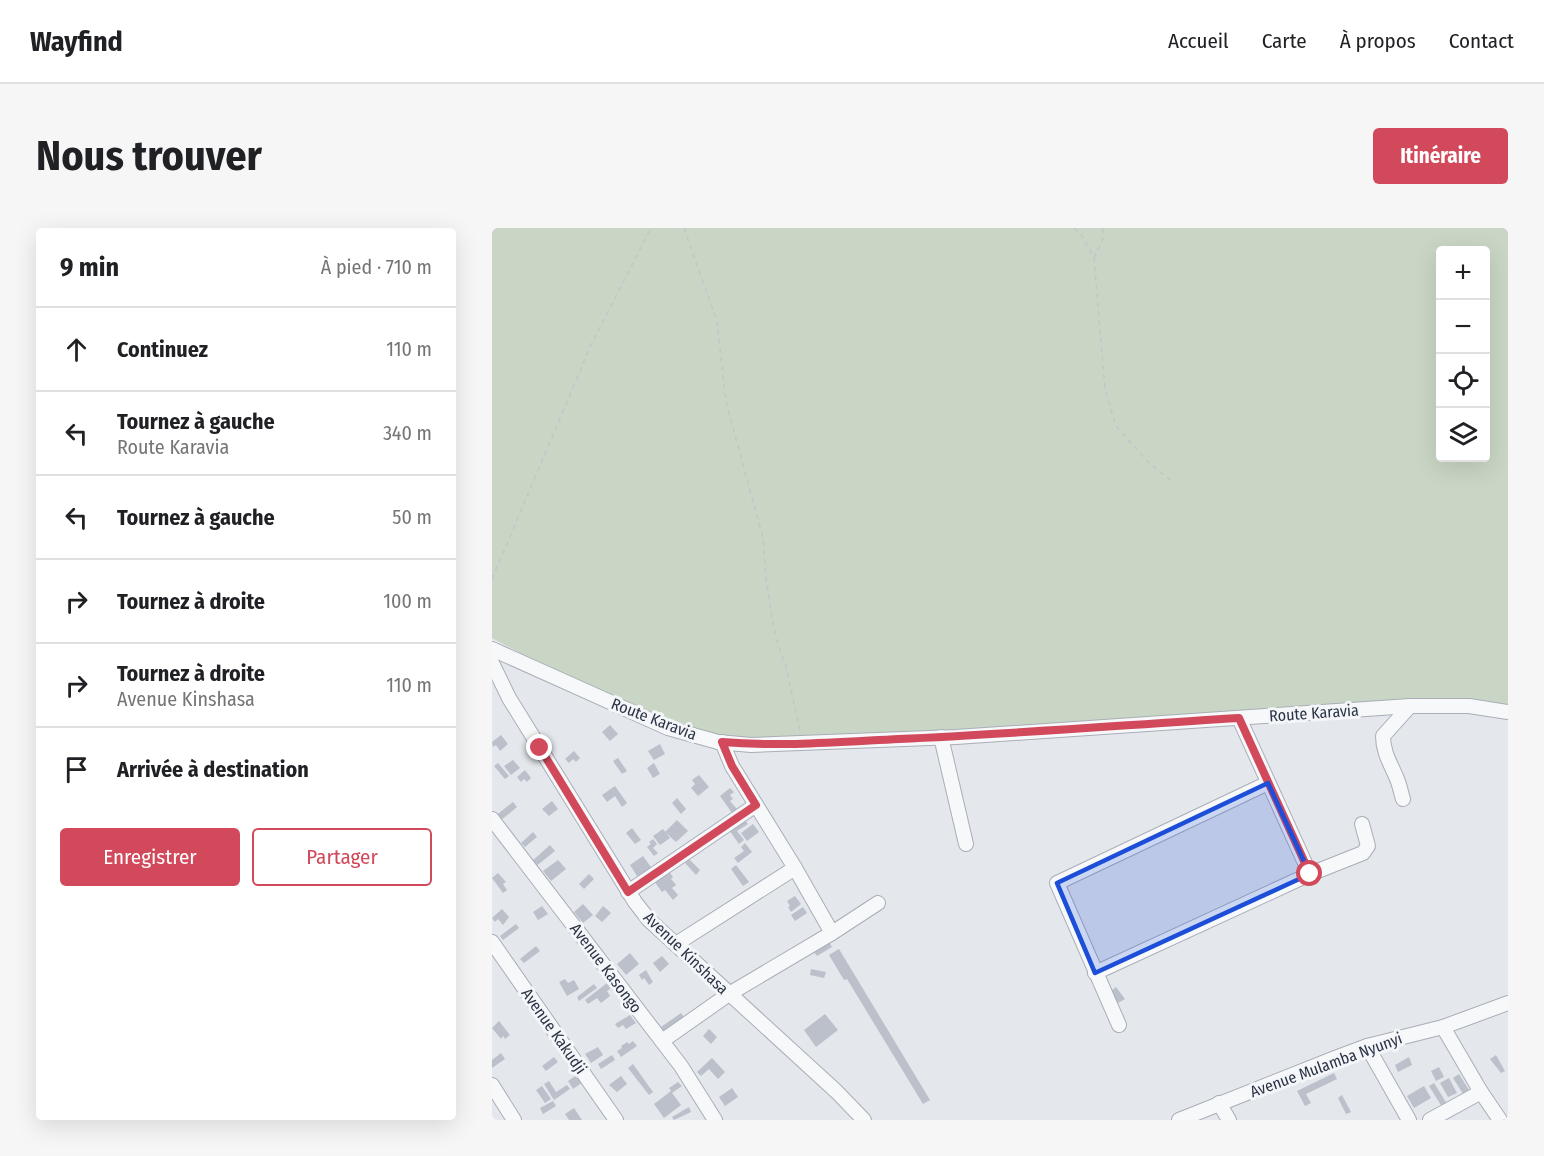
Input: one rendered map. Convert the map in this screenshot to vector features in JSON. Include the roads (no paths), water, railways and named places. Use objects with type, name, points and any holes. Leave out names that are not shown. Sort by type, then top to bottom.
[{"type":"street","name":"Route Karavia","points":[[492,649],[668,728],[722,742],[751,745],[941,737],[1410,706],[1469,706],[1508,712]]},
{"type":"street","name":"Avenue Kinshasa","points":[[492,663],[509,698],[628,892],[650,920],[837,1092],[864,1120]]},
{"type":"street","points":[[1403,799],[1398,780],[1387,759],[1383,736],[1410,706]]},
{"type":"street","points":[[1239,718],[1310,874]]},
{"type":"street","points":[[941,737],[966,844]]},
{"type":"street","points":[[722,742],[732,766],[832,933]]},
{"type":"street","points":[[1119,1025],[1057,883],[1268,783]]},
{"type":"street","points":[[628,892],[756,805]]},
{"type":"street","name":"Avenue Kasongo","points":[[492,819],[681,1066],[715,1120]]},
{"type":"street","points":[[1095,974],[1198,924],[1363,853],[1368,846],[1362,824]]},
{"type":"street","points":[[676,944],[795,868]]},
{"type":"street","points":[[662,1041],[729,994],[878,903]]},
{"type":"street","name":"Avenue Kakudji","points":[[492,942],[616,1120]]},
{"type":"street","name":"Avenue Mulamba Nyunyi","points":[[1179,1120],[1367,1046],[1443,1027],[1508,1002]]},
{"type":"street","points":[[1443,1027],[1500,1120]]},
{"type":"street","points":[[1367,1046],[1409,1120]]},
{"type":"street","points":[[492,1085],[514,1120]]},
{"type":"street","points":[[1430,1120],[1481,1092]]},
{"type":"street","points":[[1219,1103],[1228,1120]]}]
